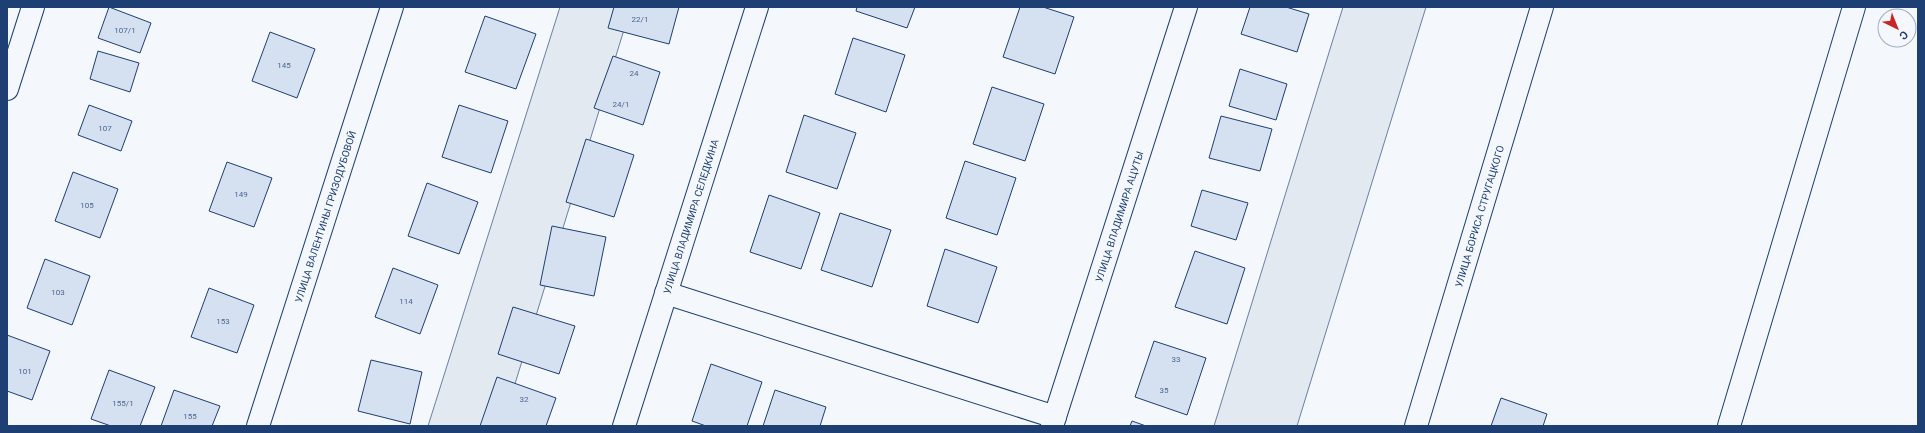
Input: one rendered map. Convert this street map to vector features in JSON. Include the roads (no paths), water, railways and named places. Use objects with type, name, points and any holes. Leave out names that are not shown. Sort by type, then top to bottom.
[{"type":"street","points":[[7,89],[33,7]]},
{"type":"street","name":"УЛИЦА ВАЛЕНТИНЫ ГРИЗОДУБОВОЙ","points":[[258,426],[392,7]]},
{"type":"street","name":"УЛИЦА ВЛАДИМИРА СЕЛЕДКИНА","points":[[624,426],[757,7]]},
{"type":"street","name":"УЛИЦА ВЛАДИМИРА АЦУТЫ","points":[[1054,422],[1186,7]]},
{"type":"street","name":"УЛИЦА БОРИСА СТРУГАЦКОГО","points":[[1416,426],[1542,7]]},
{"type":"street","points":[[1729,426],[1854,7]]},
{"type":"street","points":[[666,293],[1054,422]]}]
